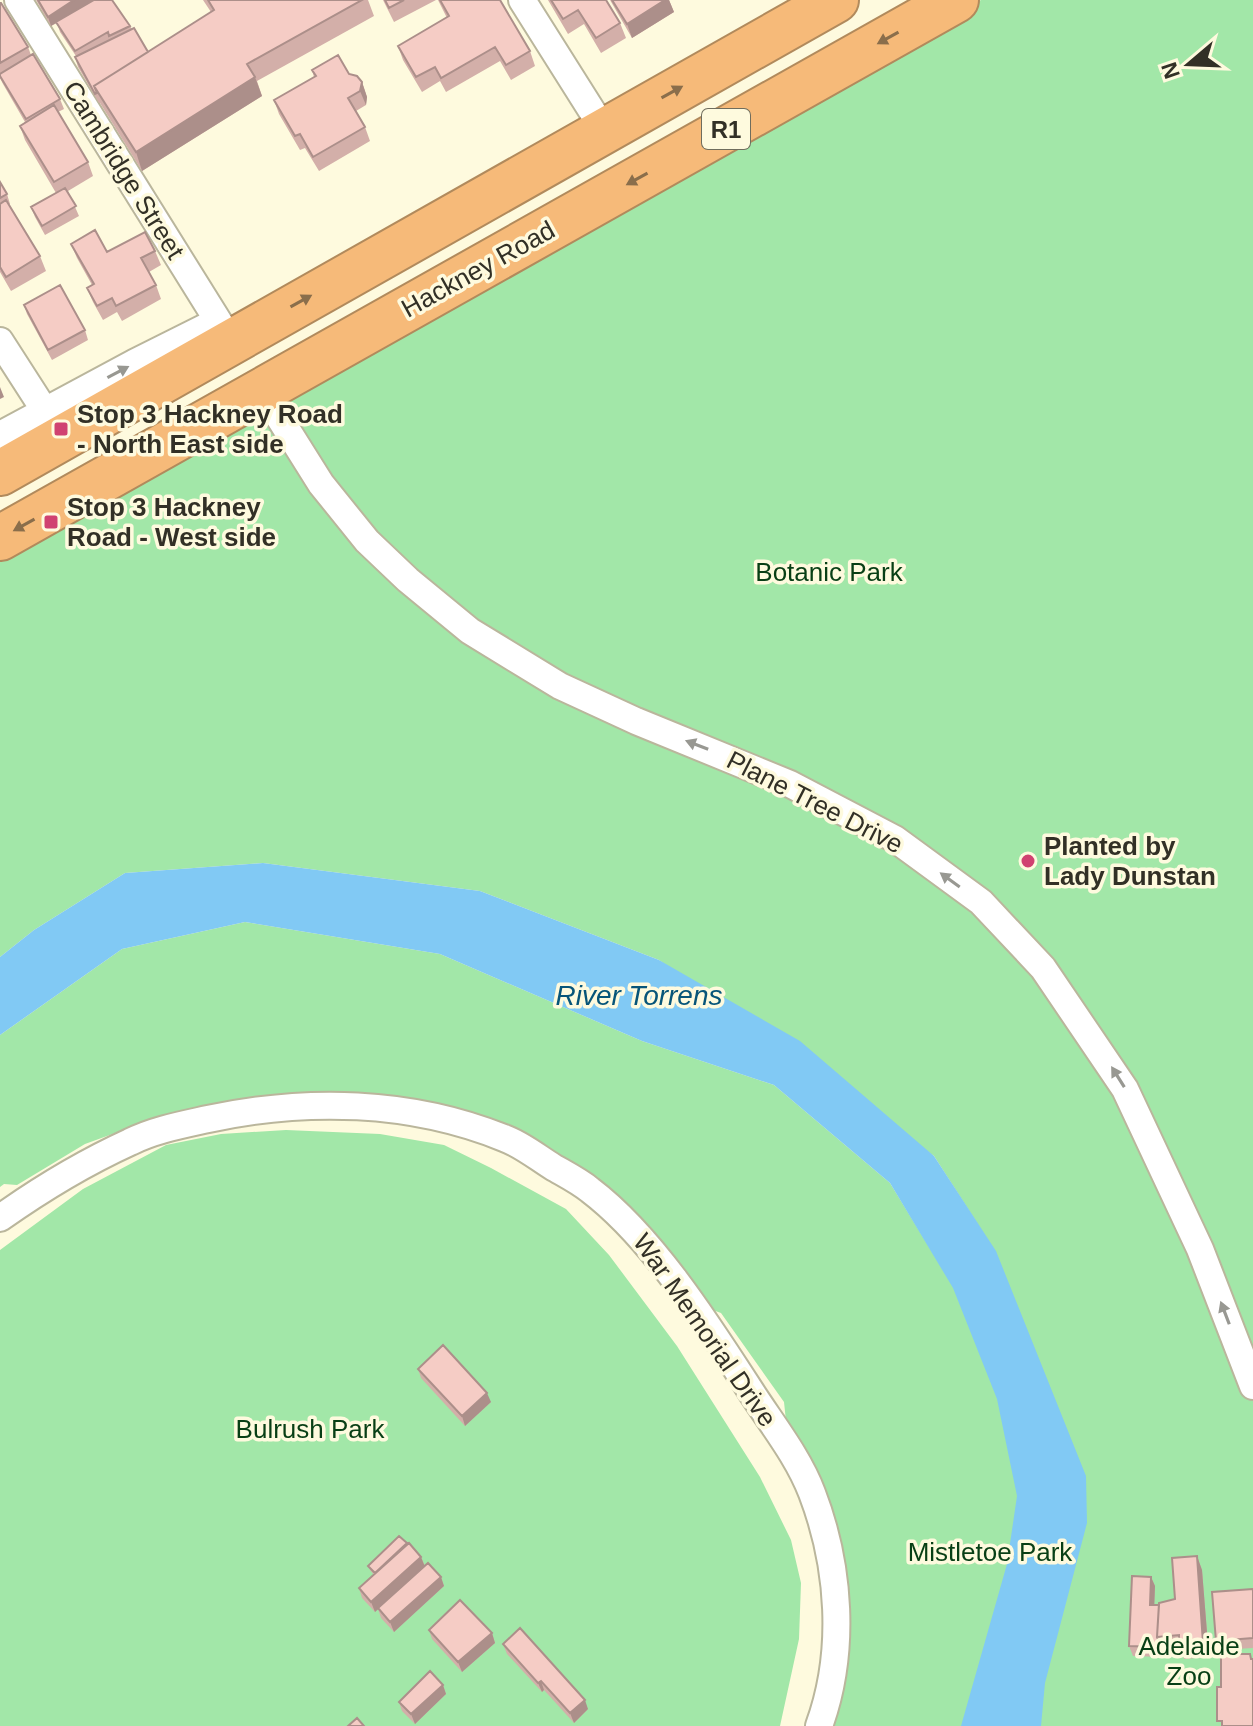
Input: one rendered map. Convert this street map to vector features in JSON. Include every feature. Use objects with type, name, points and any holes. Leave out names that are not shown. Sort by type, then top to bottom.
[{"type":"highway","name":"R1","points":[[0,473],[226,332],[604,130],[836,0]]},
{"type":"highway","name":"Hackney Road","points":[[0,538],[956,0]]},
{"type":"highway","points":[[604,130],[710,138]]},
{"type":"street","name":"Cambridge Street","points":[[18,0],[226,332]]},
{"type":"street","points":[[522,0],[604,130]]},
{"type":"street","points":[[0,435],[206,327],[226,332]]},
{"type":"street","points":[[0,341],[45,411]]},
{"type":"street","name":"Plane Tree Drive","points":[[262,390],[321,484],[367,541],[470,631],[560,686],[636,721],[790,784],[895,839],[981,902],[1043,968],[1125,1089],[1200,1249],[1253,1386]]},
{"type":"street","name":"War Memorial Drive","points":[[0,1218],[42,1187],[130,1141],[165,1129],[236,1113],[293,1107],[361,1105],[423,1113],[506,1138],[589,1189],[630,1224],[669,1274],[754,1396],[811,1490],[825,1531],[837,1622],[836,1664],[819,1726]]},
{"type":"green space","name":"Botanic Park","points":[[981,0],[1253,0],[1253,1726],[831,1726],[845,1651],[847,1576],[836,1526],[786,1421],[784,1402],[721,1313],[707,1308],[668,1256],[468,1116],[177,1115],[85,1144],[17,1185],[4,1184],[0,1187],[0,1035],[122,949],[245,922],[440,954],[642,1041],[774,1085],[890,1183],[945,1273],[995,1251],[934,1156],[659,960],[480,891],[263,863],[125,873],[34,930],[0,957],[0,554]]},
{"type":"green space","name":"Bulrush Park","points":[[286,1130],[380,1134],[444,1145],[566,1209],[609,1255],[677,1346],[760,1477],[791,1540],[801,1583],[799,1639],[780,1726],[0,1726],[0,1250],[83,1189],[166,1145],[221,1134]]},
{"type":"water","name":"River Torrens","points":[[263,863],[480,891],[659,960],[800,1041],[934,1156],[996,1251],[1086,1476],[1087,1523],[1045,1683],[1041,1726],[961,1726],[1007,1564],[1017,1496],[997,1399],[953,1288],[890,1183],[774,1085],[642,1041],[440,954],[245,922],[122,949],[0,1035],[0,957],[34,930],[125,873]]},
{"type":"building","points":[[38,0],[74,0],[48,17]]},
{"type":"building","points":[[94,0],[112,0],[130,26],[109,36],[108,32],[75,51],[56,22]]},
{"type":"building","points":[[208,0],[362,0],[247,64],[255,77],[136,152],[94,86],[214,10]]},
{"type":"building","points":[[385,0],[404,0],[389,8]]},
{"type":"building","points":[[440,0],[500,0],[530,51],[506,65],[495,47],[441,78],[435,67],[416,77],[398,46],[449,16]]},
{"type":"building","points":[[551,0],[606,0],[620,23],[596,38],[578,10],[563,19]]},
{"type":"building","points":[[612,0],[665,0],[627,24]]},
{"type":"building","points":[[0,3],[28,47],[0,63]]},
{"type":"building","points":[[134,28],[148,52],[94,86],[95,94],[75,57]]},
{"type":"building","points":[[33,54],[60,99],[26,119],[0,74]]},
{"type":"building","points":[[338,55],[349,74],[357,76],[362,82],[360,91],[348,98],[365,127],[313,157],[300,134],[295,136],[274,100],[316,76],[312,70]]},
{"type":"building","points":[[54,105],[88,162],[54,182],[20,126]]},
{"type":"building","points":[[0,182],[7,194],[0,198]]},
{"type":"building","points":[[65,188],[76,206],[42,226],[31,207]]},
{"type":"building","points":[[6,200],[40,256],[6,277],[0,267],[0,204]]},
{"type":"building","points":[[95,230],[107,252],[145,232],[155,251],[141,258],[156,285],[116,306],[112,298],[97,306],[87,288],[94,284],[71,244]]},
{"type":"building","points":[[60,285],[85,330],[48,350],[24,305]]},
{"type":"building","points":[[443,1345],[487,1393],[462,1416],[418,1369]]},
{"type":"building","points":[[399,1536],[407,1543],[375,1573],[368,1566]]},
{"type":"building","points":[[409,1543],[421,1557],[371,1602],[359,1588]]},
{"type":"building","points":[[1197,1556],[1203,1643],[1179,1644],[1179,1635],[1157,1637],[1159,1603],[1175,1599],[1172,1558]]},
{"type":"building","points":[[428,1563],[441,1577],[390,1622],[378,1608]]},
{"type":"building","points":[[1132,1576],[1151,1577],[1150,1605],[1159,1605],[1159,1647],[1129,1646]]},
{"type":"building","points":[[1253,1589],[1253,1638],[1216,1641],[1212,1592]]},
{"type":"building","points":[[460,1600],[492,1633],[458,1662],[429,1630]]},
{"type":"building","points":[[520,1628],[585,1700],[570,1713],[503,1644]]},
{"type":"building","points":[[1221,1654],[1250,1654],[1253,1659],[1253,1726],[1222,1726],[1222,1721],[1217,1721]]},
{"type":"building","points":[[430,1671],[443,1685],[411,1714],[399,1702]]},
{"type":"building","points":[[357,1718],[364,1726],[348,1726]]},
{"type":"place","name":"Stop 3 Hackney Road - North East side","points":[[61,429]]},
{"type":"place","name":"Stop 3 Hackney Road - West side","points":[[51,522]]},
{"type":"place","name":"Planted by Lady Dunstan","points":[[1028,861]]},
{"type":"park label","name":"Mistletoe Park","points":[[990,1552]]},
{"type":"park label","name":"Adelaide Zoo","points":[[1189,1661]]}]
